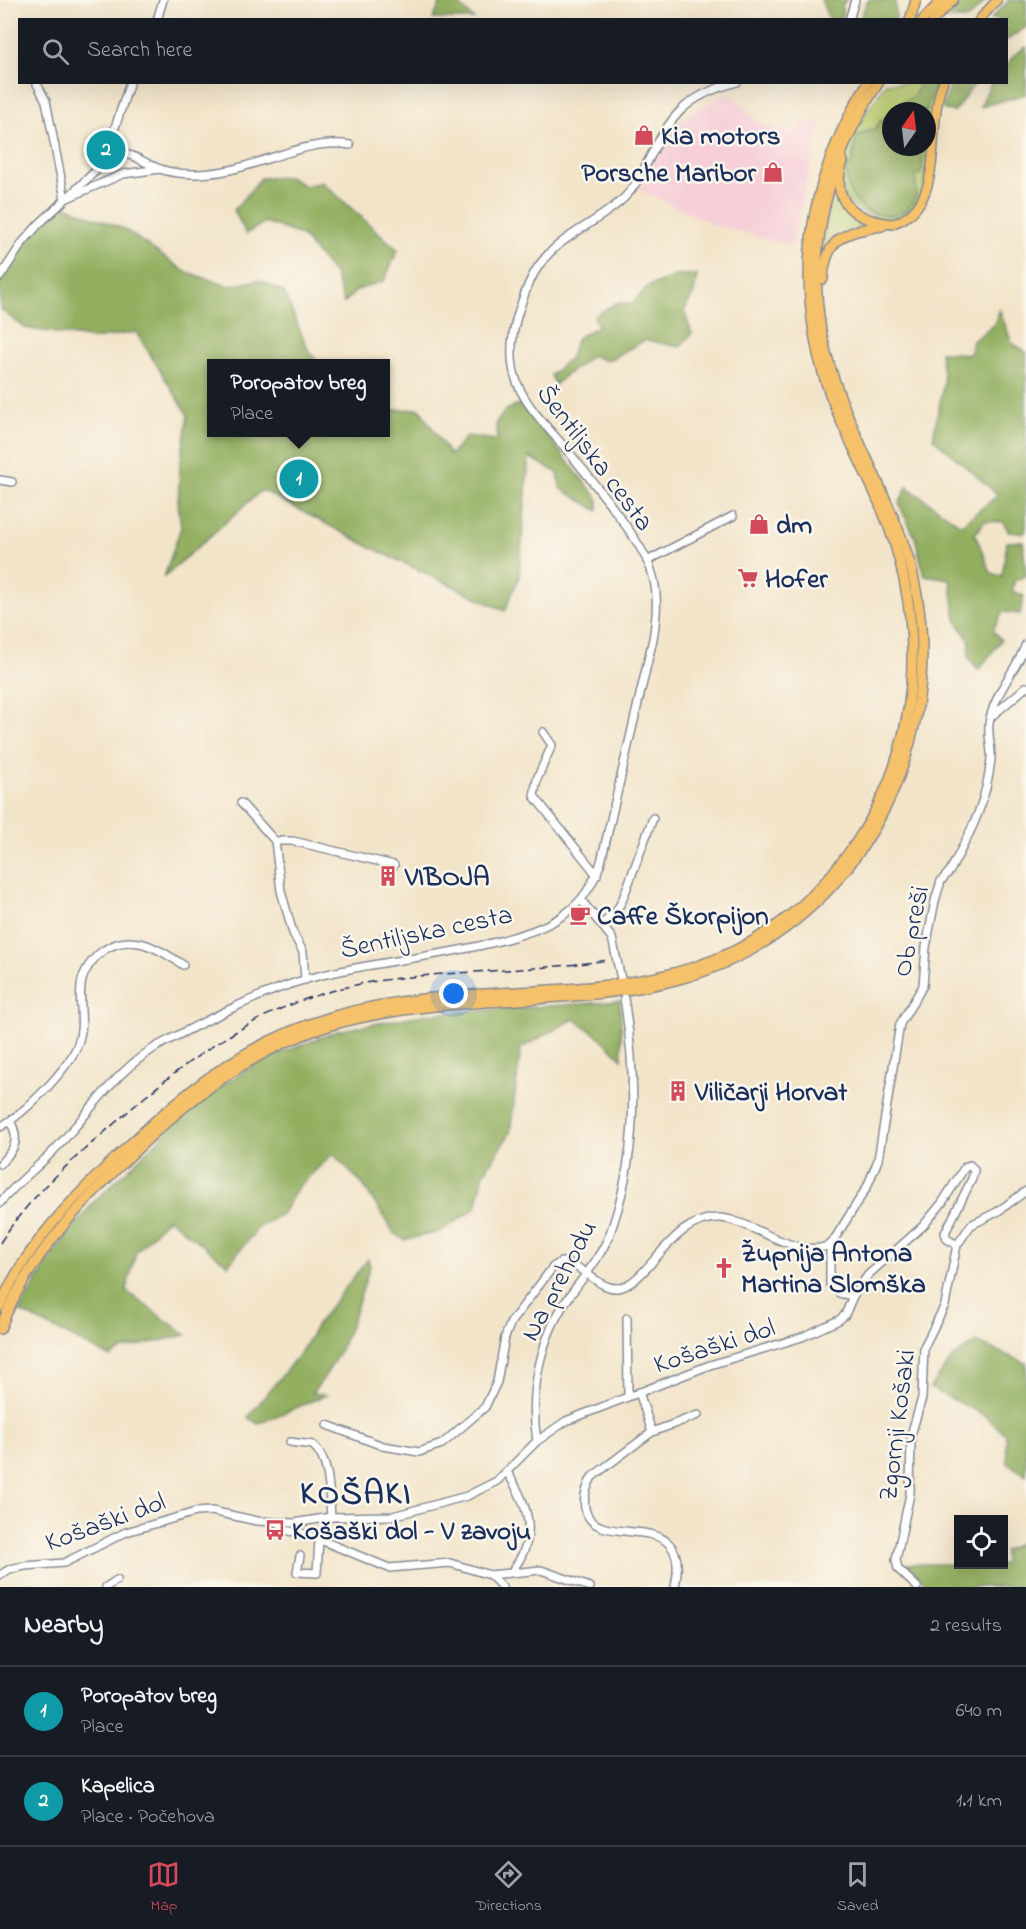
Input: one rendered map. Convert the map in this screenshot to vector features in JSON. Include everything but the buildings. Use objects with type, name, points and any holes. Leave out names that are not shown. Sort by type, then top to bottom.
[{"type":"highway","points":[[911,18],[916,0]]},
{"type":"highway","points":[[925,18],[942,0]]},
{"type":"highway","points":[[935,18],[953,0]]},
{"type":"highway","points":[[0,1306],[21,1267],[67,1205],[180,1097],[208,1075],[246,1052],[293,1030],[371,1007],[452,997],[602,987],[660,977],[696,967],[735,950],[780,922],[815,892],[848,854],[873,814],[890,780],[904,735],[911,698],[912,636],[909,601],[896,546],[842,423],[819,360],[808,282],[812,228],[822,179],[845,121],[867,84]]},
{"type":"highway","points":[[0,1329],[26,1274],[62,1226],[164,1124],[208,1087],[240,1065],[287,1041],[332,1025],[375,1014],[415,1008],[605,995],[675,981],[737,957],[787,926],[813,905],[854,860],[891,798],[913,736],[921,688],[922,633],[918,599],[901,535],[838,391],[819,315],[817,255],[820,229],[831,180],[857,118],[878,84]]},
{"type":"highway","points":[[857,118],[839,175],[842,195],[848,207],[857,215],[864,219],[892,224]]},
{"type":"highway","points":[[819,315],[824,261],[831,247],[848,233],[892,224]]},
{"type":"main road","points":[[981,18],[997,0]]},
{"type":"main road","points":[[892,224],[911,214],[924,199],[930,177],[934,119],[943,84]]},
{"type":"street","points":[[158,18],[163,0]]},
{"type":"street","points":[[850,18],[855,0]]},
{"type":"street","points":[[38,84],[46,101],[65,199]]},
{"type":"street","points":[[0,278],[23,242],[103,164],[108,155],[129,84]]},
{"type":"street","name":"Šentiljska cesta","points":[[0,1203],[67,1137],[117,1077],[140,1057],[165,1042],[256,999],[305,980],[346,969],[447,952],[518,935],[561,917],[581,900],[597,875],[653,639],[657,608],[653,577],[647,561],[572,456],[521,396],[513,368],[514,333],[523,298],[541,263],[554,249],[628,195],[678,110],[703,93],[731,84]]},
{"type":"street","points":[[65,199],[123,174],[161,169],[211,173],[236,168],[269,156],[336,143],[350,145]]},
{"type":"street","points":[[108,155],[124,153],[136,156],[161,169]]},
{"type":"street","points":[[0,480],[12,482]]},
{"type":"street","name":"Šentiljska cesta","points":[[647,561],[733,516]]},
{"type":"street","points":[[989,719],[997,695],[1026,644]]},
{"type":"street","points":[[989,719],[1026,687]]},
{"type":"street","name":"Ob preši","points":[[830,1245],[867,1188],[878,1160],[900,1024],[923,986],[926,947],[941,880],[950,871],[984,801],[991,756],[987,736],[989,719]]},
{"type":"street","points":[[543,732],[552,745],[535,786],[534,796],[597,875]]},
{"type":"street","points":[[241,803],[275,841],[281,891],[293,933],[303,951],[305,980]]},
{"type":"street","points":[[602,924],[615,913],[622,901],[653,818]]},
{"type":"street","points":[[275,841],[293,841],[394,865]]},
{"type":"street","points":[[581,900],[612,939],[621,979]]},
{"type":"street","points":[[0,1127],[10,1121],[57,1073],[77,1046],[83,1026],[82,981],[94,958],[114,944],[130,941],[161,950],[183,965]]},
{"type":"street","name":"Na prehodu","points":[[537,1441],[534,1412],[540,1362],[557,1317],[568,1298],[589,1273],[608,1237],[630,1158],[634,1083],[624,998]]},
{"type":"street","points":[[0,1164],[16,1144],[17,1136],[10,1121]]},
{"type":"street","name":"Košaški dol","points":[[0,1575],[10,1569],[26,1566],[64,1563],[126,1532],[196,1512],[212,1510],[280,1523],[331,1517],[376,1517],[422,1510],[467,1496],[497,1481],[537,1441],[566,1421],[710,1365],[802,1337],[845,1315],[853,1296],[868,1275],[923,1226],[942,1203],[965,1167],[970,1165],[974,1170],[972,1179],[945,1233],[947,1239],[957,1245]]},
{"type":"street","name":"Zgornji Košaki","points":[[917,1587],[898,1569],[897,1552],[910,1494],[911,1435],[922,1398],[924,1347],[945,1305],[957,1245],[971,1225],[997,1212],[1026,1191]]},
{"type":"street","points":[[327,1425],[364,1441],[392,1448],[419,1452],[442,1444],[485,1407],[496,1382],[504,1337],[511,1322],[553,1267],[561,1262],[567,1262],[610,1287],[624,1287],[634,1281],[681,1232],[694,1224],[717,1218],[738,1221],[798,1246],[821,1248],[830,1245],[830,1284],[839,1293],[853,1296]]},
{"type":"street","points":[[627,1318],[628,1396]]},
{"type":"street","points":[[639,1392],[652,1432]]},
{"type":"street","points":[[675,1587],[678,1574],[676,1560],[665,1541],[639,1531],[599,1528],[592,1522],[585,1507],[586,1487],[592,1477],[652,1432],[698,1415]]},
{"type":"street","points":[[290,1442],[313,1445],[322,1457],[326,1468],[331,1517]]},
{"type":"street","points":[[507,1472],[523,1496],[529,1519],[522,1554],[512,1571]]},
{"type":"street","points":[[280,1523],[284,1530],[319,1540],[389,1568],[450,1563],[490,1575],[512,1571],[552,1572],[590,1587]]},
{"type":"street","points":[[300,1556],[297,1572],[317,1573],[319,1540]]},
{"type":"street","points":[[490,1575],[502,1587]]},
{"type":"street","points":[[106,1587],[117,1580]]},
{"type":"shaded area","points":[[730,92],[760,124],[793,134],[803,123],[820,123],[792,246],[714,225],[640,190],[669,130],[692,112]]},
{"type":"green space","points":[[442,0],[454,0],[473,18],[433,18]]},
{"type":"green space","points":[[821,0],[846,0],[842,5],[842,18],[829,18]]},
{"type":"green space","points":[[868,0],[895,0],[896,18],[860,18]]},
{"type":"green space","points":[[961,0],[986,0],[969,18],[949,18]]},
{"type":"green space","points":[[1009,0],[1026,0],[1026,27],[1008,39],[1008,18],[992,18]]},
{"type":"green space","points":[[1026,47],[1026,94],[980,107],[991,84],[1008,84],[1008,67],[1016,54]]},
{"type":"green space","points":[[885,84],[919,84],[917,93],[908,102],[882,102],[882,121],[875,130],[871,129],[857,136],[852,158],[916,196],[915,175],[922,168],[923,156],[927,156],[925,184],[920,195],[914,205],[899,217],[880,219],[869,215],[855,207],[845,195],[842,187],[843,170],[856,130]]},
{"type":"green space","points":[[919,84],[935,84],[929,102],[904,102],[913,96]]},
{"type":"green space","points":[[935,84],[939,84],[935,102],[929,102]]},
{"type":"green space","points":[[951,84],[974,84],[954,112],[942,109]]},
{"type":"green space","points":[[882,120],[882,156],[923,156],[921,174],[915,175],[917,190],[915,198],[907,208],[897,214],[885,216],[861,207],[852,196],[847,182],[847,165],[852,164],[857,136],[875,129]]},
{"type":"green space","points":[[289,177],[305,186],[322,182],[398,250],[384,281],[357,290],[344,303],[335,275],[301,235],[265,222],[246,234],[234,210],[261,178]]},
{"type":"green space","points":[[836,177],[852,213],[865,222],[874,224],[855,228],[821,258],[826,216]]},
{"type":"green space","points":[[60,204],[124,229],[186,272],[229,286],[260,280],[284,292],[309,352],[315,359],[207,359],[207,437],[390,437],[390,410],[420,409],[450,455],[467,436],[497,440],[496,423],[506,410],[521,403],[598,499],[598,511],[560,488],[558,473],[529,457],[519,577],[505,611],[366,545],[262,490],[164,577],[181,527],[178,503],[180,466],[188,415],[136,332],[94,339],[25,328],[0,309],[0,275],[22,243]]},
{"type":"green space","points":[[678,275],[697,275],[694,293],[684,311],[692,333],[680,347],[645,340],[607,361],[591,355],[555,385],[551,375],[569,359],[577,338],[598,326],[594,316],[616,303],[633,303],[647,287]]},
{"type":"green space","points":[[999,309],[1012,343],[1026,352],[1026,528],[1025,533],[1009,532],[1003,522],[985,521],[975,534],[991,573],[1002,576],[1007,542],[1023,541],[1026,576],[1015,580],[1012,591],[1024,596],[1020,614],[1003,612],[993,630],[1001,640],[979,670],[968,657],[970,642],[956,620],[950,579],[924,575],[915,537],[899,504],[907,487],[961,525],[998,495],[933,438],[944,382],[940,352],[970,354],[973,341],[994,325]]},
{"type":"green space","points":[[620,1001],[622,1059],[601,1038],[574,1019],[521,1048],[510,1133],[484,1173],[476,1208],[439,1232],[404,1240],[394,1233],[364,1186],[333,1154],[298,1187],[283,1213],[259,1227],[228,1265],[168,1218],[136,1252],[126,1291],[186,1335],[124,1349],[110,1357],[19,1311],[51,1256],[92,1204],[202,1098],[261,1061],[337,1031],[427,1014]]},
{"type":"green space","points":[[368,1259],[370,1266],[347,1333],[332,1365],[312,1393],[326,1395],[258,1424],[248,1417],[301,1352],[320,1320]]},
{"type":"green space","points":[[976,1342],[1026,1363],[1026,1475],[1007,1463],[1006,1435],[984,1415],[930,1388],[952,1358]]},
{"type":"green space","points":[[1026,1540],[1026,1587],[929,1587],[907,1564],[954,1564],[954,1569],[1008,1569],[1008,1549]]},
{"type":"railway","points":[[0,1243],[39,1193],[84,1150],[146,1097],[205,1051],[268,1015],[302,1000],[338,989],[377,981],[608,960]]},
{"type":"place","name":"Kia motors","points":[[644,135]]},
{"type":"place","name":"Kapelica","points":[[106,150]]},
{"type":"place","name":"Porsche Maribor","points":[[773,172]]},
{"type":"place","name":"Poropatov breg","points":[[299,479]]},
{"type":"place","name":"dm","points":[[759,524]]},
{"type":"place","name":"Hofer","points":[[748,578]]},
{"type":"place","name":"VIBOJA","points":[[388,876]]},
{"type":"place","name":"Caffe Škorpijon","points":[[580,915]]},
{"type":"place","name":"Viličarji Horvat","points":[[678,1091]]},
{"type":"place","name":"Župnija Antona Martina Slomška","points":[[724,1268]]},
{"type":"place","name":"Košaški dol - V zavoju","points":[[275,1530]]},
{"type":"district","name":"KOŠAKI","points":[[356,1491]]}]
